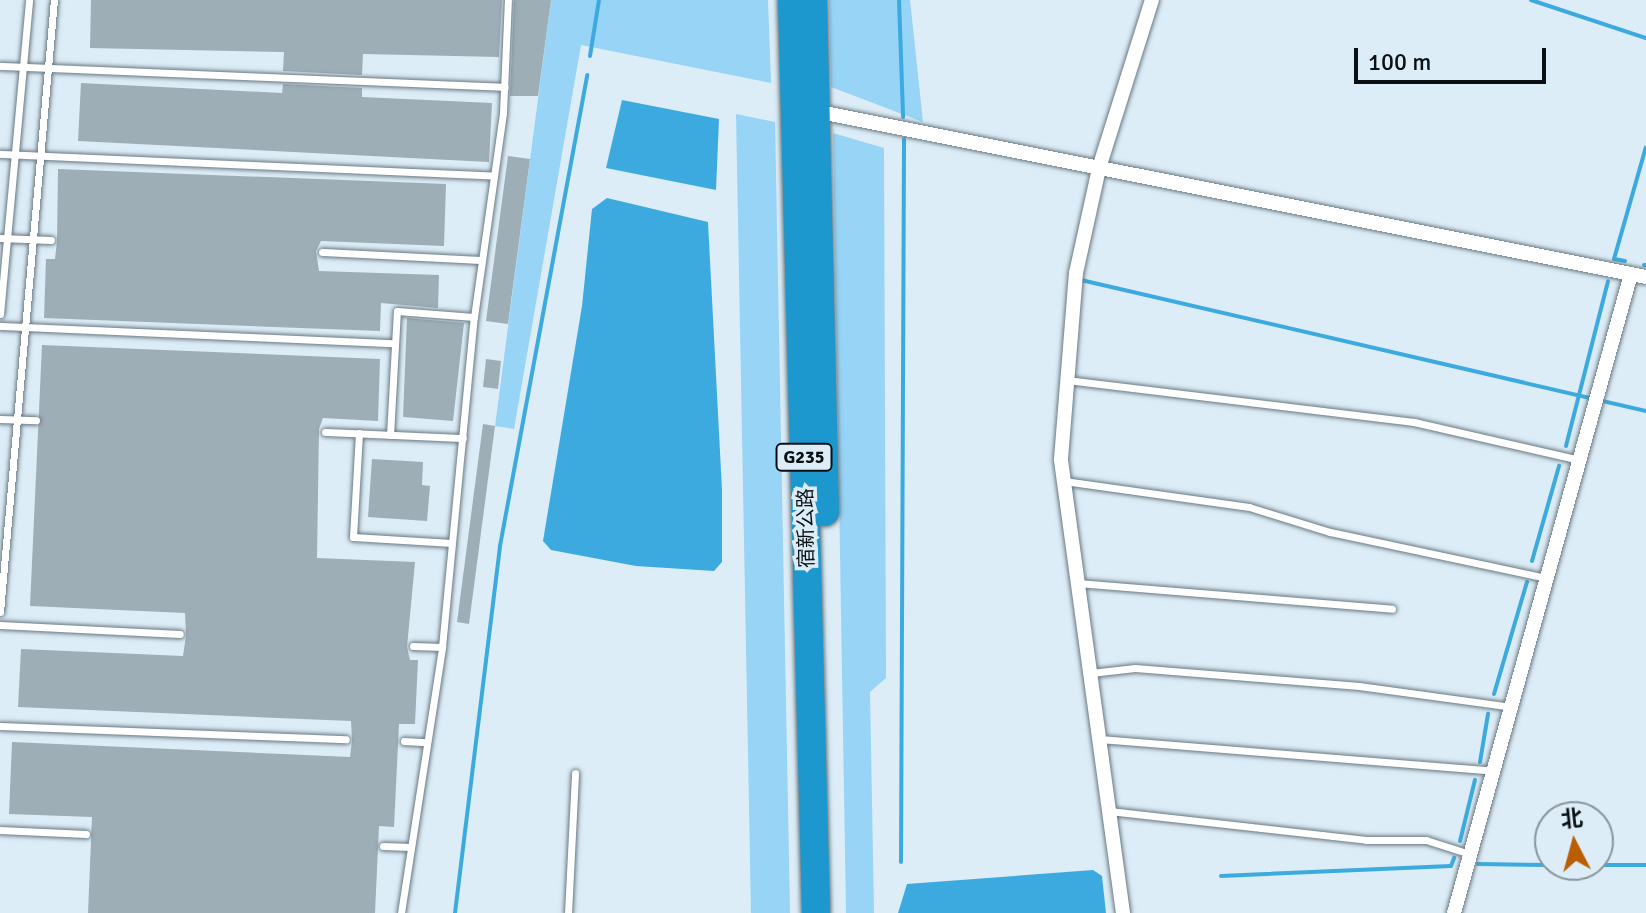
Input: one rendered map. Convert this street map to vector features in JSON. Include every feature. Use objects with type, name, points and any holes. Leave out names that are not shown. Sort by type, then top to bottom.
[{"type":"highway","name":"宿新公路","points":[[792,0],[816,913]]},
{"type":"highway","name":"宿新公路","points":[[813,0],[835,913]]},
{"type":"street","points":[[1123,913],[1064,481],[1066,380],[1076,273],[1099,168],[1152,0]]},
{"type":"street","points":[[815,111],[1639,275],[1597,399],[1454,913]]},
{"type":"lane","points":[[0,314],[3,238],[29,0]]},
{"type":"lane","points":[[0,612],[54,0]]},
{"type":"lane","points":[[401,913],[442,647],[474,317],[505,87],[508,0]]},
{"type":"lane","points":[[0,66],[505,87]]},
{"type":"lane","points":[[0,154],[494,176]]},
{"type":"lane","points":[[3,238],[51,240]]},
{"type":"lane","points":[[322,252],[482,260]]},
{"type":"lane","points":[[390,435],[397,311],[474,317]]},
{"type":"lane","points":[[0,326],[395,343]]},
{"type":"lane","points":[[1066,380],[1414,422],[1580,460]]},
{"type":"lane","points":[[0,419],[36,420]]},
{"type":"lane","points":[[325,432],[463,438]]},
{"type":"lane","points":[[359,433],[353,537],[452,543]]},
{"type":"lane","points":[[1064,481],[1249,507],[1330,532],[1547,579]]},
{"type":"lane","points":[[1076,582],[1392,609]]},
{"type":"lane","points":[[0,625],[180,634]]},
{"type":"lane","points":[[413,646],[442,647]]},
{"type":"lane","points":[[1089,674],[1135,668],[1359,686],[1512,707]]},
{"type":"lane","points":[[0,726],[346,739]]},
{"type":"lane","points":[[1098,739],[1494,771]]},
{"type":"lane","points":[[404,741],[426,742]]},
{"type":"lane","points":[[568,913],[575,773]]},
{"type":"lane","points":[[1109,811],[1366,840],[1426,840],[1471,854]]},
{"type":"lane","points":[[0,830],[86,834]]},
{"type":"lane","points":[[383,846],[411,847]]},
{"type":"shaded area","points":[[551,0],[768,0],[771,83],[581,45],[514,429],[495,426]]},
{"type":"shaded area","points":[[829,0],[910,0],[923,122],[831,87]]},
{"type":"shaded area","points":[[622,100],[719,119],[716,190],[606,168]]},
{"type":"shaded area","points":[[736,114],[775,122],[790,913],[751,913]]},
{"type":"shaded area","points":[[833,133],[884,148],[886,678],[870,692],[874,913],[846,913]]},
{"type":"shaded area","points":[[607,198],[708,222],[722,490],[722,562],[714,571],[636,566],[551,550],[543,541],[582,306],[592,209]]},
{"type":"shaded area","points":[[1093,870],[1102,876],[1106,913],[898,913],[907,884]]},
{"type":"building","points":[[91,0],[502,0],[499,57],[363,54],[362,75],[283,71],[284,52],[90,48]]},
{"type":"building","points":[[514,0],[551,0],[538,96],[510,96]]},
{"type":"building","points":[[81,83],[282,93],[283,84],[362,88],[362,97],[492,103],[489,162],[78,141]]},
{"type":"building","points":[[508,156],[530,159],[508,324],[486,321]]},
{"type":"building","points":[[58,169],[446,184],[444,246],[321,241],[316,251],[319,271],[439,275],[438,308],[381,303],[380,331],[44,318],[46,259],[55,259],[57,241]]},
{"type":"building","points":[[407,318],[464,323],[453,421],[403,417]]},
{"type":"building","points":[[42,345],[380,359],[378,421],[323,418],[319,429],[317,558],[415,562],[407,647],[410,660],[418,660],[415,724],[399,724],[394,827],[379,826],[375,913],[88,913],[92,817],[9,814],[12,742],[350,757],[352,740],[351,721],[18,707],[21,649],[183,656],[186,635],[185,613],[30,606]]},
{"type":"building","points":[[486,359],[501,361],[498,389],[483,387]]},
{"type":"building","points":[[483,424],[495,426],[469,624],[457,622]]},
{"type":"building","points":[[372,459],[423,462],[422,485],[430,486],[427,521],[368,517]]},
{"type":"waterway","points":[[590,56],[599,0]]},
{"type":"waterway","points":[[899,0],[903,117]]},
{"type":"waterway","points":[[1531,0],[1646,38]]},
{"type":"waterway","points":[[455,913],[500,546],[587,75]]},
{"type":"waterway","points":[[901,862],[904,139]]},
{"type":"waterway","points":[[1625,261],[1614,259],[1646,147]]},
{"type":"waterway","points":[[1081,280],[1646,411]]},
{"type":"waterway","points":[[1566,446],[1608,281]]},
{"type":"waterway","points":[[1532,561],[1559,466]]},
{"type":"waterway","points":[[1494,694],[1527,582]]},
{"type":"waterway","points":[[1480,762],[1488,714]]},
{"type":"waterway","points":[[1460,841],[1475,780]]},
{"type":"waterway","points":[[1221,876],[1451,866],[1454,858]]},
{"type":"waterway","points":[[1478,864],[1534,865]]},
{"type":"waterway","points":[[1614,865],[1646,865]]}]
